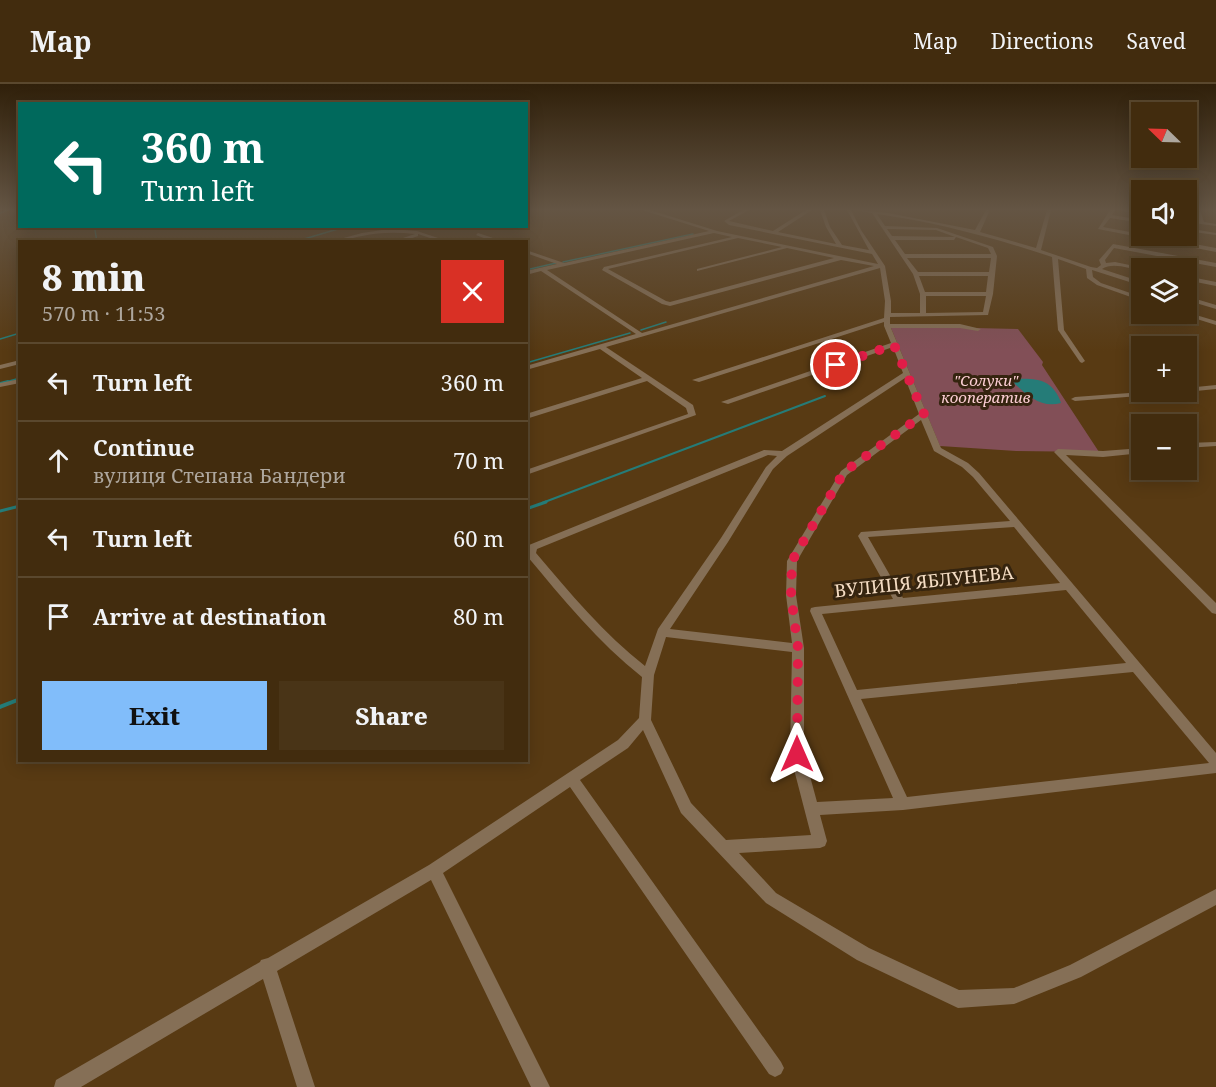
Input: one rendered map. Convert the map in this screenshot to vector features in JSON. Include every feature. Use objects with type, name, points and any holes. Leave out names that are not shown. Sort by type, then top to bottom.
[{"type":"street","points":[[544,257],[565,265]]},
{"type":"street","points":[[528,273],[602,257]]},
{"type":"street","points":[[656,257],[605,269],[664,303],[670,304],[841,258]]},
{"type":"street","points":[[699,270],[750,257]]},
{"type":"street","points":[[835,257],[882,266]]},
{"type":"street","points":[[813,809],[903,804],[1211,769],[1216,766],[1215,761],[976,475],[965,465],[937,449],[894,345],[887,320],[886,286],[882,266],[877,257]]},
{"type":"street","points":[[905,257],[916,274],[923,294],[923,315]]},
{"type":"street","points":[[696,380],[887,320],[923,315],[986,314],[994,257]]},
{"type":"street","points":[[1055,257],[1061,330],[1082,361]]},
{"type":"street","points":[[1057,257],[1131,280]]},
{"type":"street","points":[[1104,266],[1102,260],[1105,257]]},
{"type":"street","points":[[1172,257],[1216,265]]},
{"type":"street","points":[[1098,270],[1115,264],[1131,267]]},
{"type":"street","points":[[528,367],[882,266]]},
{"type":"street","points":[[1089,268],[1090,278],[1099,284],[1131,295]]},
{"type":"street","points":[[543,270],[639,334]]},
{"type":"street","points":[[916,274],[991,274]]},
{"type":"street","points":[[1197,280],[1216,284]]},
{"type":"street","points":[[923,294],[990,294]]},
{"type":"street","points":[[1197,301],[1216,307]]},
{"type":"street","points":[[1197,317],[1216,323]]},
{"type":"street","points":[[887,320],[978,329]]},
{"type":"street","points":[[725,402],[894,345]]},
{"type":"street","points":[[528,472],[692,415],[690,407],[600,346]]},
{"type":"street","points":[[0,367],[18,362]]},
{"type":"street","points":[[907,374],[784,454],[770,467],[725,540],[662,632],[648,675],[645,720],[686,808],[771,898],[863,954],[958,999],[1014,996],[1075,971],[1216,897]]},
{"type":"street","points":[[528,416],[648,378]]},
{"type":"street","points":[[0,385],[18,381]]},
{"type":"street","points":[[1197,389],[1216,387]]},
{"type":"street","points":[[1075,399],[1131,395]]},
{"type":"street","points":[[723,847],[820,841],[797,754],[798,648],[791,595],[792,561],[844,472],[924,414]]},
{"type":"street","points":[[1197,445],[1216,444]]},
{"type":"street","points":[[1131,451],[1103,454],[1058,452],[1216,610]]},
{"type":"street","points":[[648,675],[629,661],[550,577],[531,554],[532,547],[766,452],[784,454]]},
{"type":"street","points":[[900,603],[863,536],[864,534],[1016,524]]},
{"type":"street","name":"ВУЛИЦЯ ЯБЛУНЕВА","points":[[903,804],[815,611],[1068,586]]},
{"type":"street","points":[[662,632],[798,648]]},
{"type":"street","points":[[853,695],[1136,667]]},
{"type":"street","points":[[63,1087],[434,870],[623,744],[645,720]]},
{"type":"street","points":[[571,778],[775,1068]]},
{"type":"street","points":[[434,870],[541,1087]]},
{"type":"street","points":[[267,966],[306,1087]]},
{"type":"green space","name":"\"Солуки\" кооператив","points":[[887,326],[1018,329],[1043,362],[1042,365],[1099,452],[1016,451],[940,446],[891,328]]},
{"type":"water","points":[[1016,379],[1044,382],[1054,389],[1061,403],[1048,404],[1036,400],[1015,384],[1013,381]]},
{"type":"waterway","points":[[563,262],[587,257]]},
{"type":"waterway","points":[[528,270],[556,263]]},
{"type":"waterway","points":[[641,330],[666,322]]},
{"type":"waterway","points":[[528,362],[630,333]]},
{"type":"waterway","points":[[0,339],[18,334]]},
{"type":"waterway","points":[[2,383],[18,379]]},
{"type":"waterway","points":[[0,383],[8,381]]},
{"type":"waterway","points":[[542,503],[825,396]]},
{"type":"waterway","points":[[528,508],[546,502]]},
{"type":"waterway","points":[[0,511],[18,506]]},
{"type":"waterway","points":[[0,707],[18,700]]},
{"type":"route","points":[[797,754],[798,648],[791,595],[792,561],[844,472],[924,414],[894,345],[836,365]]}]
